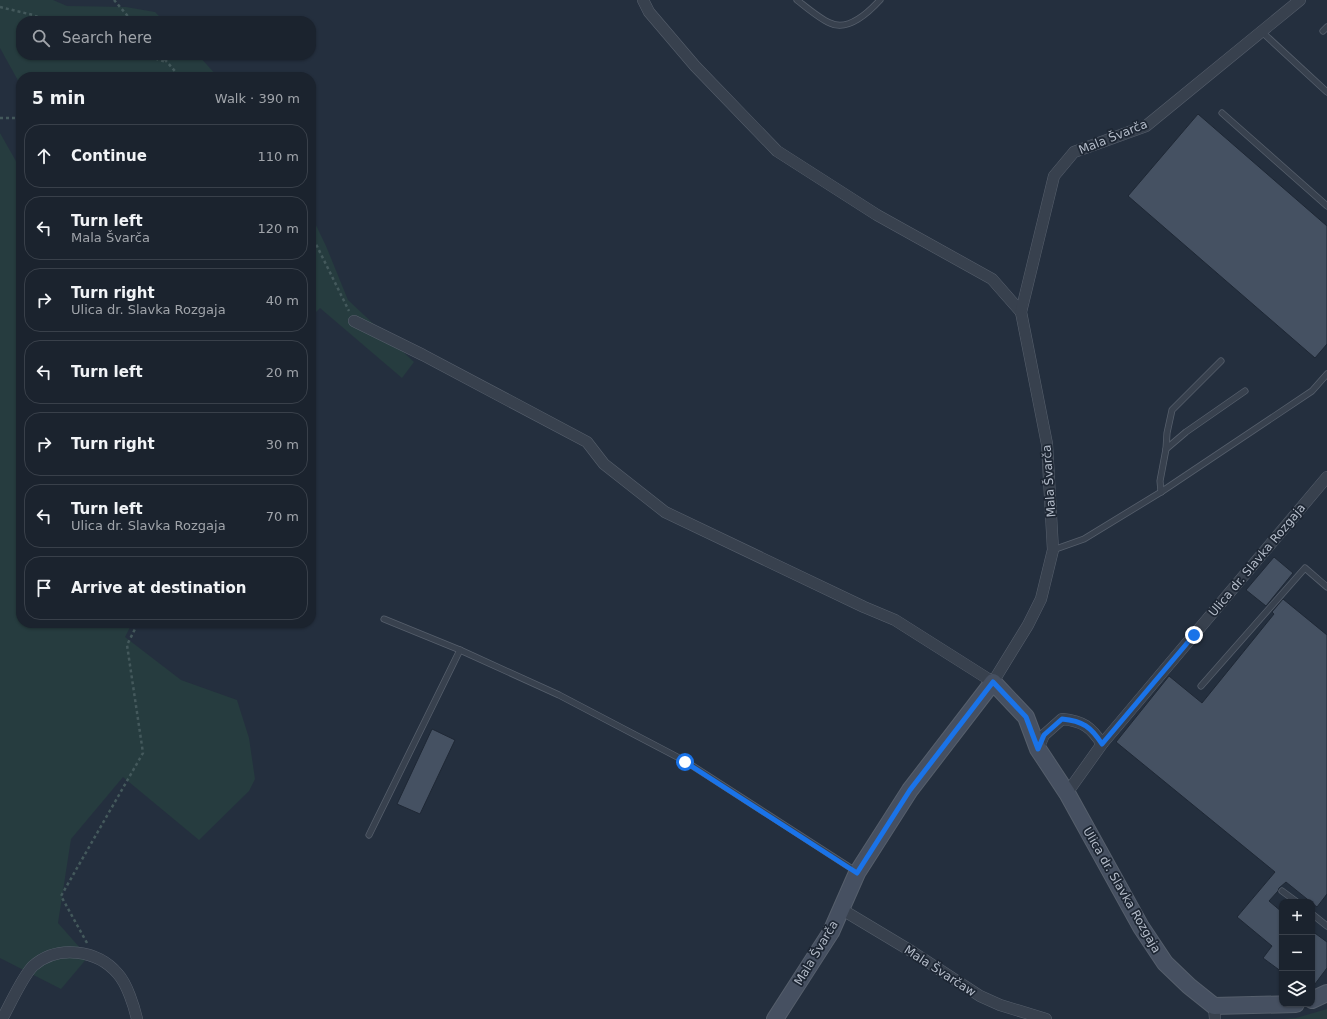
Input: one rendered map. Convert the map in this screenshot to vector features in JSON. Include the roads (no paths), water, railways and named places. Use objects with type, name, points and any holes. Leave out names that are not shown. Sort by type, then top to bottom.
[{"type":"street","points":[[643,0],[649,12],[695,66],[776,151],[877,215],[992,279],[1021,312]]},
{"type":"street","name":"Mala Švarča","points":[[775,1019],[832,932],[857,873],[910,790],[993,682],[1028,626],[1041,599],[1053,550],[1047,444],[1021,312],[1054,176],[1074,152],[1146,126],[1300,0]]},
{"type":"street","points":[[354,321],[423,355],[587,442],[604,464],[665,512],[864,607],[895,620],[993,682]]},
{"type":"street","name":"Ulica dr. Slavka Rozgaja","points":[[1067,793],[1102,744],[1327,477]]},
{"type":"street","name":"Ulica dr. Slavka Rozgaja","points":[[993,682],[1026,717],[1038,749],[1067,793],[1141,927],[1165,963],[1215,1012],[1279,1006]]},
{"type":"street","points":[[1038,749],[1044,735],[1062,719],[1075,720],[1084,725],[1096,735],[1102,744]]},
{"type":"street","name":"Mala Švarčaw","points":[[841,909],[911,951],[980,996],[1000,1005],[1046,1019]]},
{"type":"street","points":[[2,1019],[32,967],[53,955],[74,951],[104,961],[119,975],[133,1004],[137,1019]]},
{"type":"street","points":[[1315,999],[1327,993]]},
{"type":"lane","points":[[797,0],[830,24],[843,26],[859,19],[880,0]]},
{"type":"lane","points":[[1262,32],[1327,92]]},
{"type":"lane","points":[[1222,113],[1327,206]]},
{"type":"lane","points":[[1161,492],[1160,481],[1172,410],[1221,361]]},
{"type":"lane","points":[[1053,550],[1084,539],[1161,492],[1312,391],[1327,374]]},
{"type":"lane","points":[[1166,449],[1186,432],[1245,392]]},
{"type":"lane","points":[[1201,686],[1305,568],[1327,587]]},
{"type":"lane","points":[[384,619],[460,650],[559,695],[685,762],[857,873]]},
{"type":"lane","points":[[369,835],[460,650]]},
{"type":"lane","points":[[1282,891],[1293,899]]},
{"type":"lane","points":[[1315,916],[1326,924]]}]
